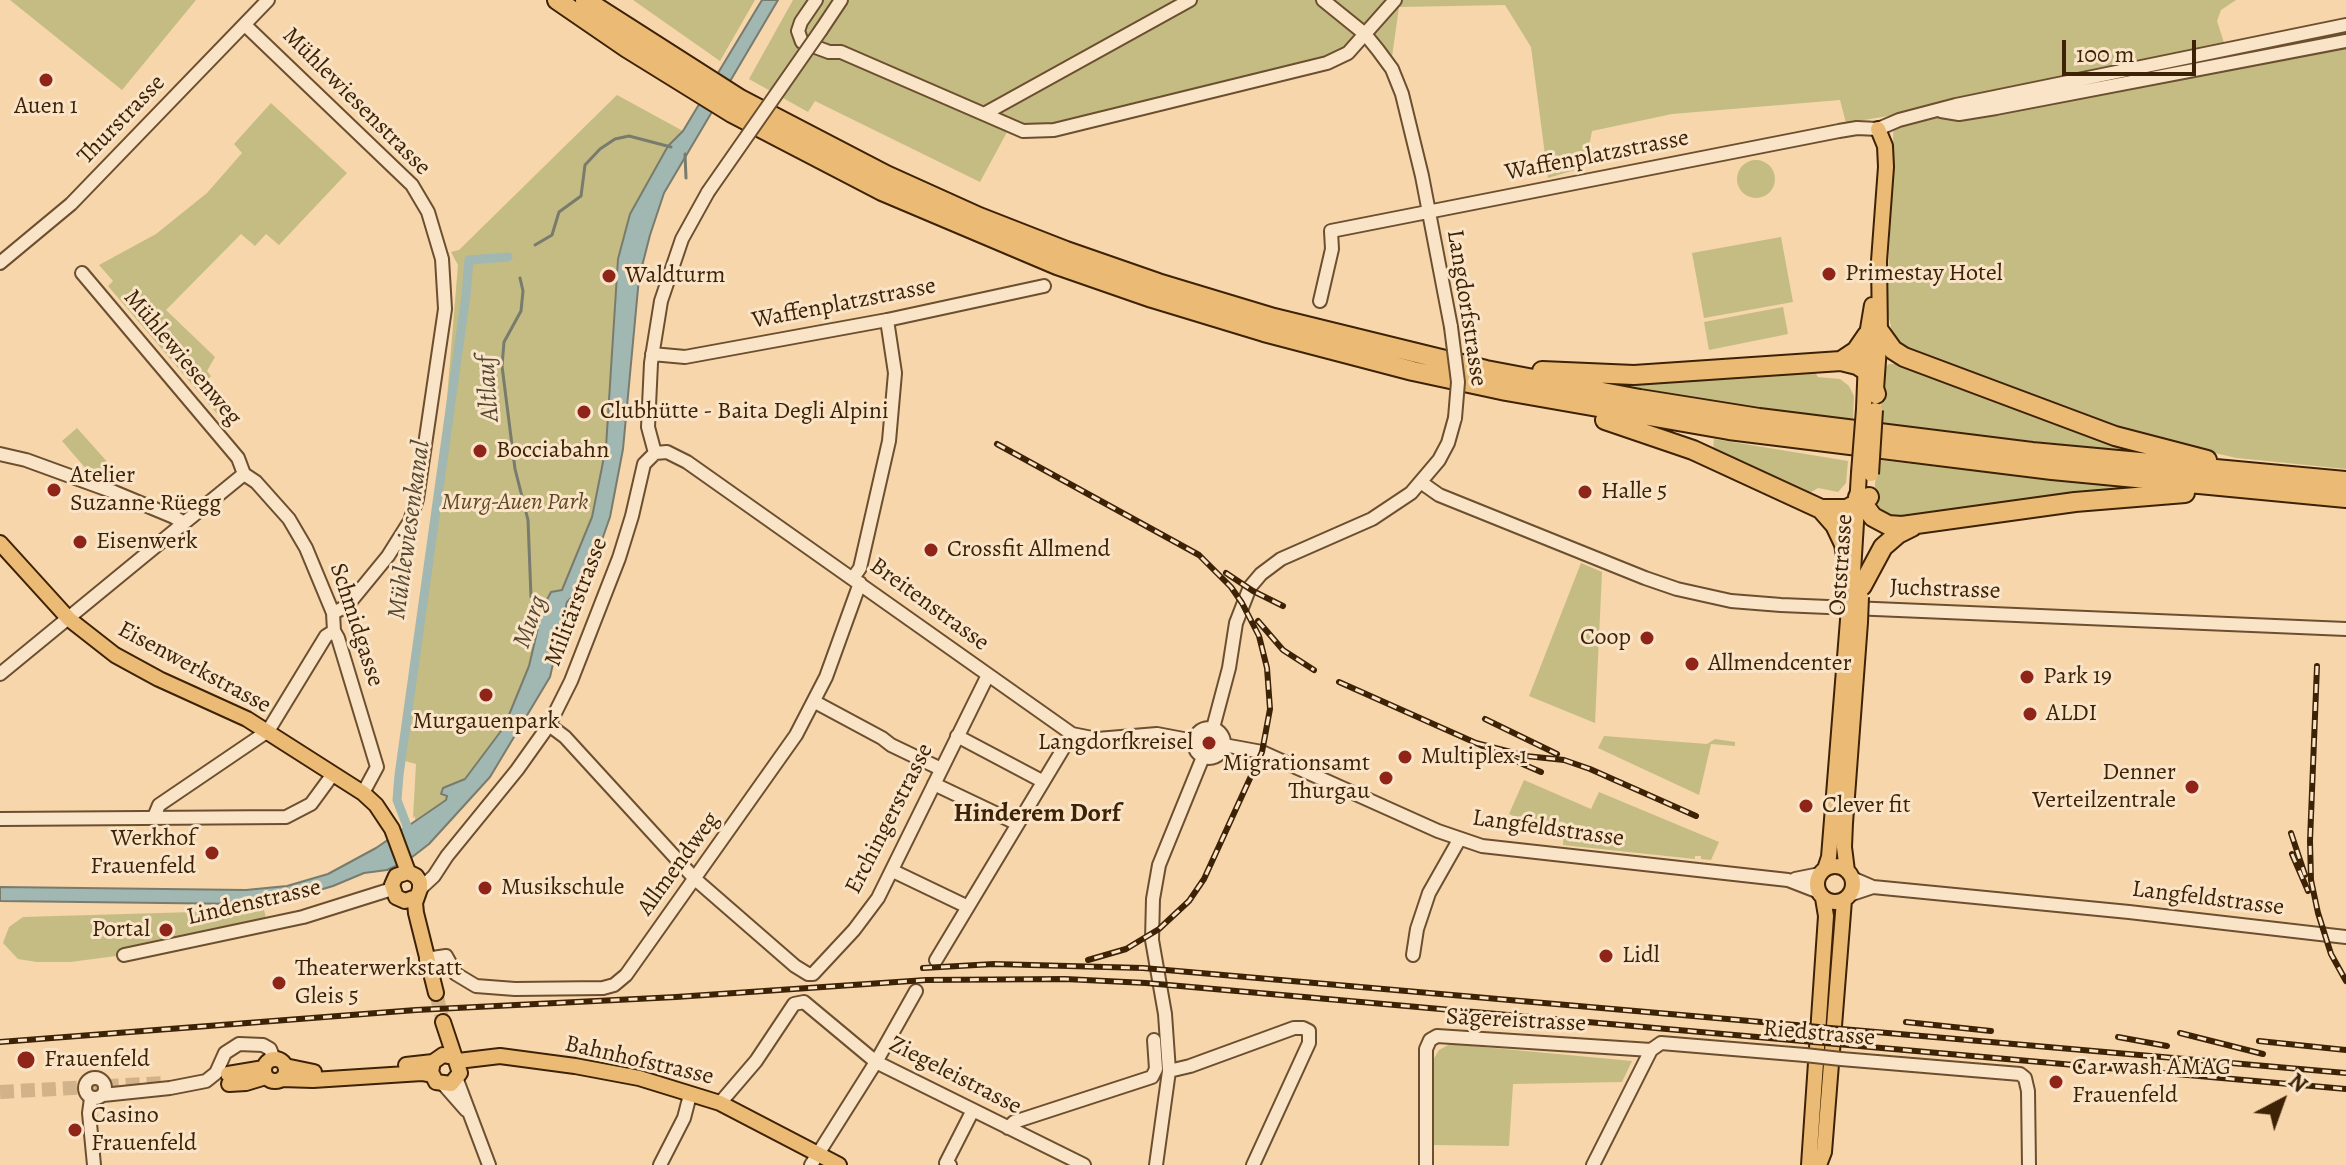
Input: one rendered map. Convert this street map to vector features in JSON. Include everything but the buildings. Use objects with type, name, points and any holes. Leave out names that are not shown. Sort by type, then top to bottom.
[{"type":"highway","points":[[557,0],[895,197],[1017,249],[1103,281],[1279,336],[1506,391],[1658,419],[1814,442],[2052,470],[2346,498]]},
{"type":"highway","points":[[585,0],[694,80]]},
{"type":"highway","points":[[736,106],[979,217],[1066,251],[1259,314],[1452,363],[1608,394],[1817,427],[2032,452],[2346,481]]},
{"type":"highway","points":[[1841,361],[1873,334],[1904,357],[2135,443],[2288,477]]},
{"type":"highway","points":[[1452,363],[1612,375],[1841,361],[1857,365],[1870,387],[1890,359],[1904,357]]},
{"type":"highway","points":[[1506,391],[1673,442],[1821,509],[1847,509],[1863,503],[1888,525],[1919,524],[2113,497],[2267,491]]},
{"type":"highway","points":[[1821,509],[1835,525],[1844,544],[1856,591]]},
{"type":"highway","points":[[1856,591],[1883,547],[1902,531],[1919,524]]},
{"type":"main road","name":"Oststrasse","points":[[1850,875],[1844,847],[1854,621],[1886,167],[1885,146],[1878,129]]},
{"type":"main road","name":"Eisenwerkstrasse","points":[[0,543],[69,619],[131,665],[247,719],[272,726],[333,774],[363,793],[383,814],[389,830],[406,882],[418,945],[425,955],[436,993]]},
{"type":"main road","name":"Oststrasse","points":[[1823,872],[1829,857],[1854,621]]},
{"type":"main road","points":[[1809,1165],[1826,916],[1817,883],[1823,872],[1837,866],[1850,875],[1853,887],[1846,897],[1822,1161]]},
{"type":"main road","points":[[1821,895],[1833,902],[1846,897]]},
{"type":"main road","name":"Bahnhofstrasse","points":[[229,1079],[246,1083],[274,1070],[447,1069],[500,1056],[570,1065],[639,1078],[720,1103],[814,1160],[839,1165]]},
{"type":"street","name":"Thurstrasse","points":[[0,263],[71,204],[268,0]]},
{"type":"street","points":[[816,0],[801,22],[798,31],[802,42],[829,52],[841,52],[1023,131],[1054,130],[1327,63],[1348,53],[1395,0]]},
{"type":"street","points":[[655,453],[648,427],[652,354],[667,278],[688,227],[708,192],[841,0]]},
{"type":"street","points":[[984,114],[1190,0]]},
{"type":"street","name":"Langdorfstrasse","points":[[1213,728],[1241,605],[1256,579],[1281,559],[1393,507],[1422,483],[1439,460],[1455,418],[1458,382],[1451,327],[1416,143],[1402,94],[1392,69],[1365,34],[1323,0]]},
{"type":"street","name":"Mühlewiesenstrasse","points":[[245,25],[412,185],[428,212],[442,259],[445,309],[415,507],[401,538],[388,556],[347,606],[333,613]]},
{"type":"street","name":"Waffenplatzstrasse","points":[[1320,301],[1332,249],[1331,231],[1839,131],[1878,129],[1899,120],[1956,105],[2346,25]]},
{"type":"street","name":"Waffenplatzstrasse","points":[[1941,111],[1959,114],[1996,108],[2346,41]]},
{"type":"street","name":"Mühlewiesenweg","points":[[82,273],[238,458],[244,474]]},
{"type":"street","name":"Waffenplatzstrasse","points":[[652,354],[685,357],[887,320],[1044,286]]},
{"type":"street","name":"Allmendweg","points":[[425,955],[446,956],[456,974],[476,986],[603,988],[614,985],[626,975],[777,765],[815,702],[860,568],[889,441],[895,373],[887,320]]},
{"type":"street","name":"Breitenstrasse","points":[[655,453],[667,452],[687,462],[1072,734],[1097,739],[1154,734],[1194,741]]},
{"type":"street","name":"Militärstrasse","points":[[406,882],[434,876],[549,725],[571,681],[619,558],[644,464],[655,453]]},
{"type":"street","points":[[0,454],[26,460],[114,492],[184,523]]},
{"type":"street","points":[[0,674],[244,474]]},
{"type":"street","name":"Schmidgasse","points":[[244,474],[256,482],[293,525],[318,573],[333,613],[334,631],[377,767],[363,793]]},
{"type":"street","name":"Juchstrasse","points":[[1422,483],[1439,495],[1645,578],[1731,601],[2346,629]]},
{"type":"street","points":[[154,817],[159,805],[272,726],[326,636],[334,631]]},
{"type":"street","name":"Erchingerstrasse","points":[[695,879],[795,966],[808,974],[816,972],[862,920],[893,871],[988,675]]},
{"type":"street","points":[[815,702],[941,769]]},
{"type":"street","points":[[549,725],[565,737],[695,879]]},
{"type":"street","points":[[1213,728],[1223,736],[1224,745],[1217,757],[1203,757],[1194,749],[1194,741],[1198,732],[1213,728]]},
{"type":"street","points":[[936,960],[1072,734]]},
{"type":"street","points":[[957,736],[1042,781]]},
{"type":"street","name":"Langfeldstrasse","points":[[1224,745],[1262,752],[1459,840],[1497,849],[1788,880],[1821,895]]},
{"type":"street","points":[[1156,1165],[1169,1071],[1165,1014],[1152,940],[1153,899],[1159,865],[1203,757]]},
{"type":"street","points":[[0,819],[286,817],[311,804],[333,774]]},
{"type":"street","points":[[934,784],[1016,823]]},
{"type":"street","points":[[1413,955],[1417,929],[1429,893],[1459,840]]},
{"type":"street","points":[[893,871],[966,906]]},
{"type":"street","name":"Langfeldstrasse","points":[[1788,880],[1823,872]]},
{"type":"street","name":"Langfeldstrasse","points":[[1850,875],[1873,887],[2346,937]]},
{"type":"street","name":"Lindenstrasse","points":[[124,955],[303,917],[406,882]]},
{"type":"street","name":"Langfeldstrasse","points":[[1846,897],[1873,887]]},
{"type":"street","points":[[814,1160],[876,1062],[916,991]]},
{"type":"street","name":"Ziegeleistrasse","points":[[720,1103],[756,1061],[794,1004],[804,1002],[876,1062],[1084,1165]]},
{"type":"street","points":[[1169,1071],[1294,1028],[1309,1031],[1309,1043],[1253,1165]]},
{"type":"street","name":"Sägereistrasse","points":[[1426,1165],[1426,1049],[1430,1040],[1437,1036],[1651,1050]]},
{"type":"street","points":[[1008,1128],[1014,1122],[1152,1077],[1156,1069],[1154,1040]]},
{"type":"street","name":"Riedstrasse","points":[[1651,1050],[1667,1042],[2020,1074],[2025,1078],[2028,1091],[2029,1165]]},
{"type":"street","points":[[94,1165],[89,1113],[100,1093],[189,1085],[211,1078],[225,1053],[239,1044],[263,1045],[270,1049],[274,1070]]},
{"type":"street","points":[[1593,1165],[1651,1050]]},
{"type":"street","points":[[1630,1051],[1641,1070]]},
{"type":"street","points":[[447,1069],[473,1119],[489,1165]]},
{"type":"street","points":[[662,1160],[684,1118],[690,1095]]},
{"type":"street","points":[[950,1165],[946,1163],[973,1110]]},
{"type":"green space","points":[[10,0],[196,0],[122,90]]},
{"type":"green space","points":[[633,0],[755,0],[720,61]]},
{"type":"green space","points":[[793,0],[2236,0],[2221,10],[2217,21],[2227,52],[2346,30],[2346,469],[2237,458],[2115,431],[1905,348],[1893,336],[1887,308],[1894,115],[1846,123],[1840,100],[1672,114],[1592,131],[1585,167],[1548,178],[1531,47],[1505,5],[1399,7],[1392,57],[1363,23],[1345,47],[1325,59],[1053,125],[1013,121],[980,182],[815,101],[808,112],[749,79]]},
{"type":"green space","name":"Murg-Auen Park","points":[[617,95],[683,131],[622,245],[618,259],[606,447],[591,518],[562,590],[543,607],[529,666],[504,727],[465,780],[444,787],[440,795],[446,797],[445,800],[415,820],[416,764],[398,759],[437,520],[458,265],[451,252],[459,250]]},
{"type":"green space","points":[[271,103],[347,173],[279,245],[266,234],[255,246],[241,234],[166,310],[215,357],[207,371],[211,376],[204,384],[206,392],[230,419],[225,423],[108,286],[113,281],[99,265],[156,234],[207,193],[242,153],[234,144]]},
{"type":"green space","points":[[1756,160],[1769,166],[1775,179],[1769,192],[1756,198],[1743,192],[1737,179],[1743,166]]},
{"type":"green space","points":[[1781,237],[1793,302],[1704,318],[1692,253]]},
{"type":"green space","points":[[1783,307],[1788,334],[1709,350],[1704,322]]},
{"type":"green space","points":[[1889,364],[1904,364],[2155,454],[1880,425],[1882,370]]},
{"type":"green space","points":[[1812,368],[1818,377],[1840,379],[1849,386],[1854,396],[1853,422],[1675,397],[1568,377]]},
{"type":"green space","points":[[77,428],[110,465],[95,479],[62,441]]},
{"type":"green space","points":[[1714,439],[1848,461],[1846,483],[1838,492],[1818,488],[1806,495],[1713,451]]},
{"type":"green space","points":[[1877,460],[2157,489],[1900,521],[1873,509]]},
{"type":"green space","points":[[1581,563],[1602,572],[1595,723],[1529,696]]},
{"type":"green space","points":[[1604,736],[1707,744],[1715,739],[1735,742],[1735,746],[1711,744],[1699,795],[1598,748]]},
{"type":"green space","points":[[1524,780],[1591,809],[1599,792],[1719,842],[1711,860],[1701,859],[1701,856],[1695,856],[1695,859],[1563,845],[1564,822],[1518,818],[1509,814]]},
{"type":"green space","points":[[264,910],[268,925],[124,955],[70,962],[18,959],[3,943],[9,927],[23,917]]},
{"type":"green space","points":[[1450,1044],[1632,1061],[1622,1082],[1513,1084],[1509,1146],[1433,1145],[1433,1060],[1439,1050]]},
{"type":"water","points":[[762,0],[778,0],[664,193],[639,278],[623,449],[610,517],[588,580],[567,602],[550,677],[490,777],[429,844],[407,861],[387,870],[364,873],[292,898],[245,904],[0,901],[0,887],[246,890],[287,886],[328,874],[376,848],[446,800],[447,796],[441,794],[443,788],[465,779],[504,727],[529,666],[543,607],[551,592],[562,590],[592,517],[606,447],[618,259],[630,214],[668,146],[683,131]]},
{"type":"waterway","name":"Altlauf","points":[[535,245],[552,235],[559,212],[581,196],[585,165],[600,149],[615,139],[629,136],[671,147]]},
{"type":"waterway","points":[[685,154],[686,178]]},
{"type":"waterway","name":"Mühlewiesenkanal","points":[[406,838],[407,826],[397,800],[399,775],[469,260],[508,257]]},
{"type":"waterway","name":"Altlauf","points":[[520,278],[523,291],[521,311],[504,342],[502,366],[515,469],[528,520],[531,597]]},
{"type":"tunnel","points":[[436,993],[443,1022]]},
{"type":"tunnel","points":[[0,1092],[163,1083]]},
{"type":"railway","points":[[997,444],[1199,555],[1231,587],[1242,603],[1259,636],[1267,668],[1270,709],[1262,752],[1204,879],[1189,901],[1159,929],[1126,949],[1088,960]]},
{"type":"railway","points":[[1226,573],[1283,606]]},
{"type":"railway","points":[[1258,621],[1283,650],[1314,670]]},
{"type":"railway","points":[[2317,666],[2311,880],[2331,954],[2346,981]]},
{"type":"railway","points":[[1339,682],[1485,747]]},
{"type":"railway","points":[[1485,719],[1557,754]]},
{"type":"railway","points":[[1476,743],[1526,756],[1564,760],[1696,816]]},
{"type":"railway","points":[[1511,759],[1541,772]]},
{"type":"railway","points":[[2291,833],[2305,875]]},
{"type":"railway","points":[[2292,854],[2308,891]]},
{"type":"railway","points":[[923,968],[994,964],[1143,968],[2346,1073]]},
{"type":"railway","points":[[0,1042],[416,1010],[926,980],[1065,979],[1146,983],[2346,1089]]},
{"type":"railway","points":[[1906,1022],[1991,1031]]},
{"type":"railway","points":[[2180,1033],[2263,1054]]},
{"type":"railway","points":[[2118,1037],[2167,1046]]},
{"type":"railway","points":[[2259,1041],[2346,1050]]},
{"type":"place","name":"Auen 1","points":[[46,80]]},
{"type":"place","name":"Primestay Hotel","points":[[1829,274]]},
{"type":"place","name":"Waldturm","points":[[609,276]]},
{"type":"place","name":"Clubhütte - Baita Degli Alpini","points":[[584,412]]},
{"type":"place","name":"Bocciabahn","points":[[480,451]]},
{"type":"place","name":"Atelier Suzanne Rüegg","points":[[54,490]]},
{"type":"place","name":"Halle 5","points":[[1585,492]]},
{"type":"place","name":"Eisenwerk","points":[[80,542]]},
{"type":"place","name":"Crossfit Allmend","points":[[931,550]]},
{"type":"place","name":"Coop","points":[[1647,638]]},
{"type":"place","name":"Allmendcenter","points":[[1692,664]]},
{"type":"place","name":"Park 19","points":[[2027,677]]},
{"type":"place","name":"Murgauenpark","points":[[486,695]]},
{"type":"place","name":"ALDI","points":[[2030,714]]},
{"type":"place","name":"Langdorfkreisel","points":[[1209,743]]},
{"type":"place","name":"Multiplex 1","points":[[1405,757]]},
{"type":"place","name":"Migrationsamt Thurgau","points":[[1386,778]]},
{"type":"place","name":"Denner Verteilzentrale","points":[[2192,787]]},
{"type":"place","name":"Clever fit","points":[[1806,806]]},
{"type":"place","name":"Werkhof Frauenfeld","points":[[212,853]]},
{"type":"place","name":"Musikschule","points":[[485,888]]},
{"type":"place","name":"Portal","points":[[166,930]]},
{"type":"place","name":"Lidl","points":[[1606,956]]},
{"type":"place","name":"Theaterwerkstatt Gleis 5","points":[[279,983]]},
{"type":"place","name":"Frauenfeld","points":[[26,1060]]},
{"type":"place","name":"Car wash AMAG Frauenfeld","points":[[2056,1082]]},
{"type":"place","name":"Casino Frauenfeld","points":[[75,1130]]},
{"type":"district","name":"Hinderem Dorf","points":[[1037,815]]},
{"type":"water label","name":"Murg","points":[[531,622]]}]
